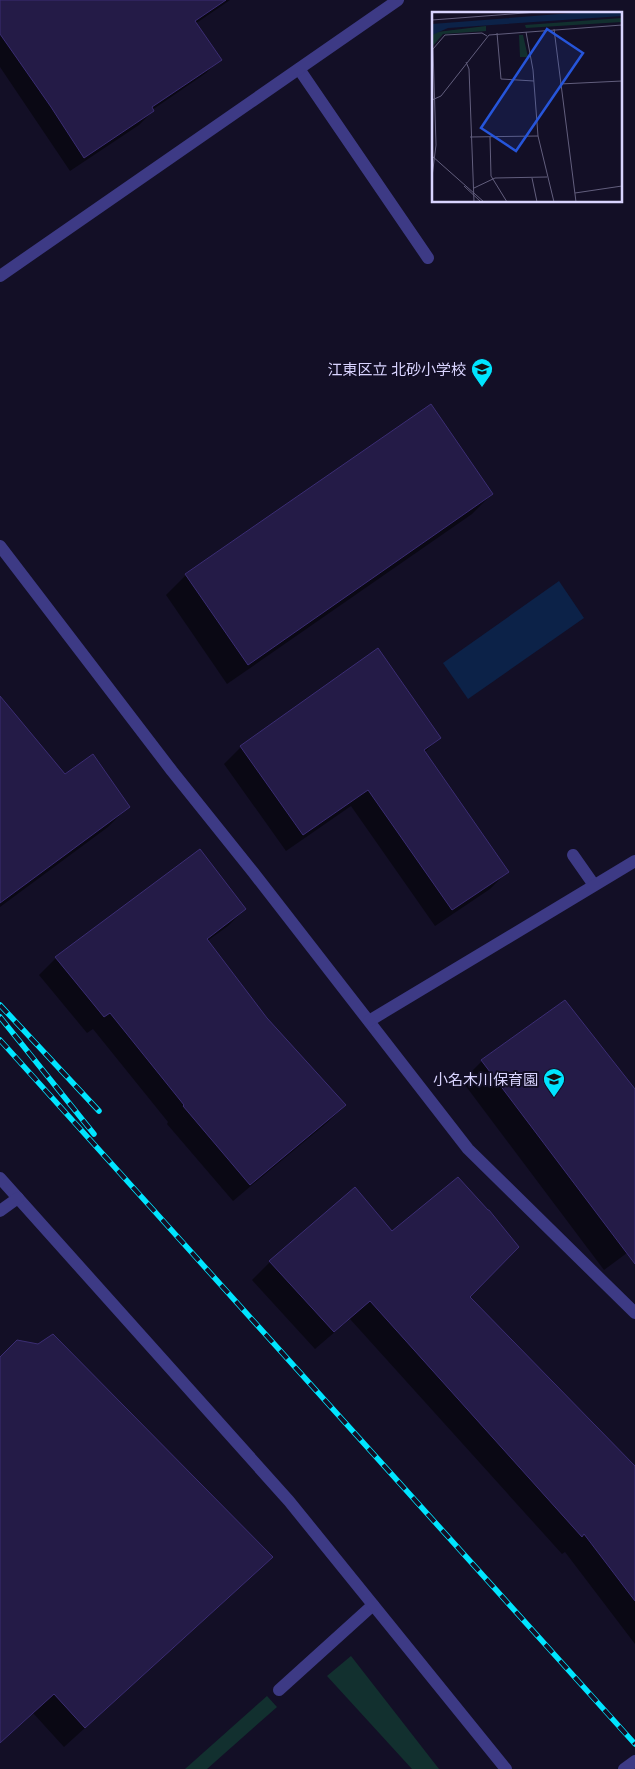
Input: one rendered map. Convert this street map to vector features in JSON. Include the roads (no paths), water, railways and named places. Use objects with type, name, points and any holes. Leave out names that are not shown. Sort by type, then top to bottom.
[{"type":"street","points":[[0,276],[398,0]]},
{"type":"street","points":[[299,69],[428,258]]},
{"type":"street","points":[[0,546],[172,771],[369,1020],[468,1149],[635,1313]]},
{"type":"street","points":[[573,855],[594,885]]},
{"type":"street","points":[[369,1020],[635,861]]},
{"type":"street","points":[[0,1178],[289,1501],[506,1769]]},
{"type":"street","points":[[0,1211],[18,1198]]},
{"type":"street","points":[[280,1690],[373,1605]]},
{"type":"street","points":[[624,1769],[635,1760]]},
{"type":"water","points":[[559,581],[584,618],[468,699],[443,663]]},
{"type":"railway","points":[[0,1005],[99,1111]]},
{"type":"railway","points":[[0,1017],[94,1134]]},
{"type":"railway","points":[[0,1040],[635,1744]]},
{"type":"place","name":"江東区立 北砂小学校","points":[[482,388]]},
{"type":"place","name":"小名木川保育園","points":[[554,1098]]}]
